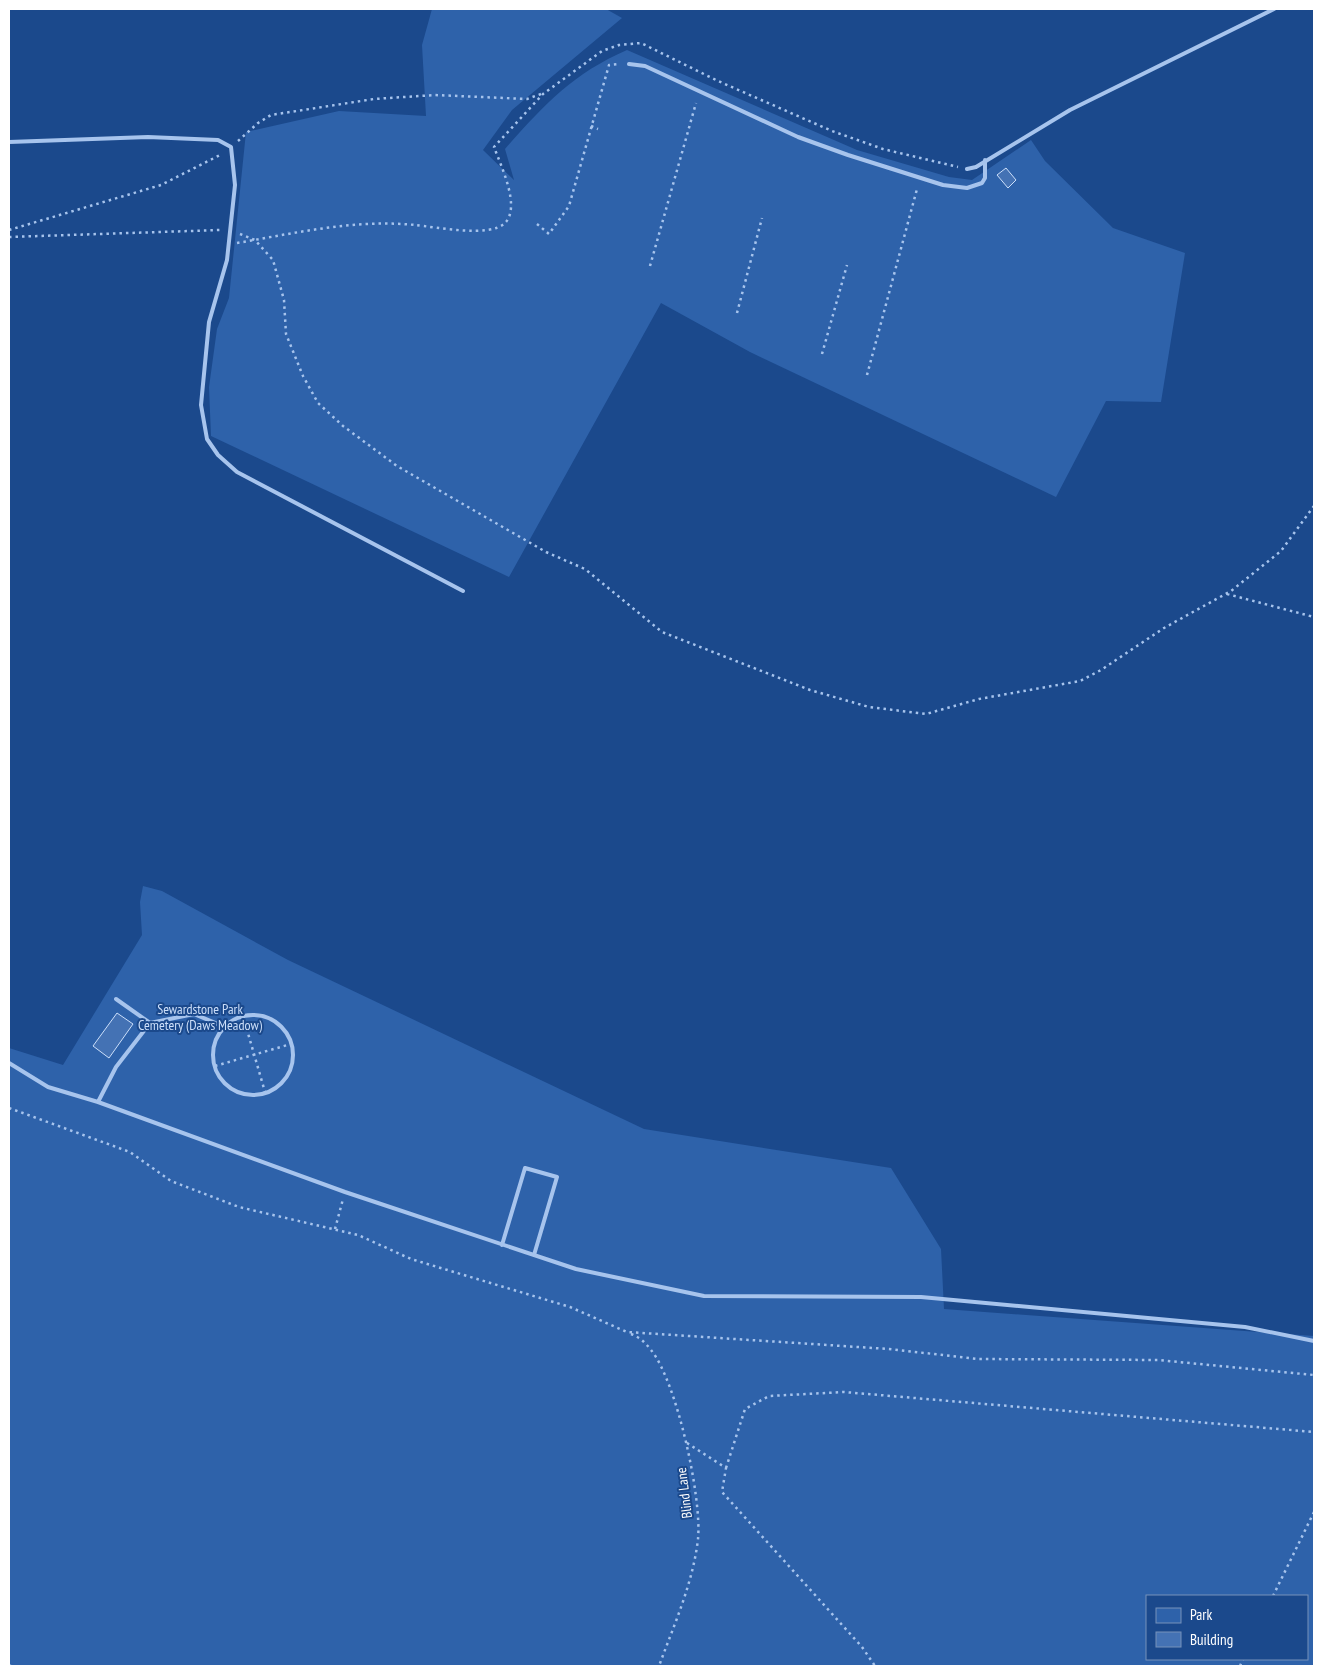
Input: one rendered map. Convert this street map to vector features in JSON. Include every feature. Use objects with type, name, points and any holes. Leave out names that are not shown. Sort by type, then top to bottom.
[{"type":"lane","points":[[967,169],[976,167],[1070,110],[1274,9]]},
{"type":"lane","points":[[629,64],[645,66],[798,137],[848,155],[943,184],[967,188],[982,183],[985,178],[985,160]]},
{"type":"lane","points":[[9,142],[148,137],[218,140],[231,147],[235,185],[227,260],[209,322],[201,405],[207,439],[218,455],[237,472],[464,590]]},
{"type":"lane","points":[[116,999],[150,1023]]},
{"type":"lane","points":[[98,1102],[116,1067],[150,1023],[194,1014],[225,1027]]},
{"type":"lane","points":[[254,1015],[273,1020],[288,1034],[291,1044],[293,1061],[288,1074],[280,1085],[257,1095],[244,1094],[232,1089],[223,1080],[215,1066],[215,1045],[225,1027],[243,1016],[254,1015]]},
{"type":"lane","points":[[9,1063],[48,1087],[98,1102],[345,1192],[576,1269],[704,1296],[921,1297],[1245,1327],[1314,1341]]},
{"type":"lane","points":[[502,1245],[525,1168],[557,1177],[534,1255]]},
{"type":"path","points":[[228,244],[358,223],[397,223],[486,232],[504,224],[512,212],[508,186],[494,147],[543,94],[602,51],[619,45],[642,43],[718,81],[832,131],[884,149],[967,169]]},
{"type":"path","points":[[537,224],[549,234],[569,206],[609,65],[629,64]]},
{"type":"path","points":[[241,139],[258,123],[271,115],[374,99],[436,95],[527,99],[543,94]]},
{"type":"path","points":[[650,266],[696,102]]},
{"type":"path","points":[[591,126],[598,129]]},
{"type":"path","points":[[9,230],[161,185],[224,153]]},
{"type":"path","points":[[867,375],[918,189]]},
{"type":"path","points":[[737,313],[762,218]]},
{"type":"path","points":[[9,237],[230,230],[255,240],[273,260],[284,300],[286,334],[302,376],[318,403],[343,426],[397,466],[546,552],[585,569],[662,632],[810,690],[869,707],[926,714],[979,699],[1080,681],[1101,670],[1164,628],[1225,594],[1281,552],[1314,506]]},
{"type":"path","points":[[822,354],[847,265]]},
{"type":"path","points":[[1225,594],[1314,617]]},
{"type":"path","points":[[243,1016],[265,1092]]},
{"type":"path","points":[[215,1066],[291,1044]]},
{"type":"path","points":[[335,1229],[345,1192]]},
{"type":"path","name":"Blind Lane","points":[[627,1332],[639,1338],[652,1350],[663,1370],[686,1443],[697,1501],[698,1538],[692,1574],[659,1666]]},
{"type":"path","points":[[875,1666],[862,1647],[722,1492],[726,1468],[745,1409],[769,1396],[844,1392],[1314,1432]]},
{"type":"path","points":[[686,1443],[726,1468]]},
{"type":"path","points":[[1273,1595],[1314,1512]]},
{"type":"green space","points":[[432,9],[606,9],[622,18],[512,110],[483,150],[514,180],[505,149],[560,92],[590,69],[627,50],[857,150],[949,177],[972,180],[1031,140],[1045,161],[1113,228],[1185,253],[1161,402],[1106,401],[1056,497],[750,352],[661,303],[509,577],[211,436],[209,387],[217,329],[229,298],[246,132],[339,111],[426,116],[422,45]]},
{"type":"green space","name":"Sewardstone Park Cemetery (Daws Meadow)","points":[[143,886],[162,891],[288,960],[644,1129],[891,1168],[941,1249],[944,1309],[1314,1336],[1314,1666],[9,1666],[9,1048],[63,1065],[142,935],[140,902]]},
{"type":"building","points":[[1006,168],[1016,180],[1008,188],[997,175]]},
{"type":"building","points":[[117,1013],[133,1024],[109,1058],[93,1046]]}]
